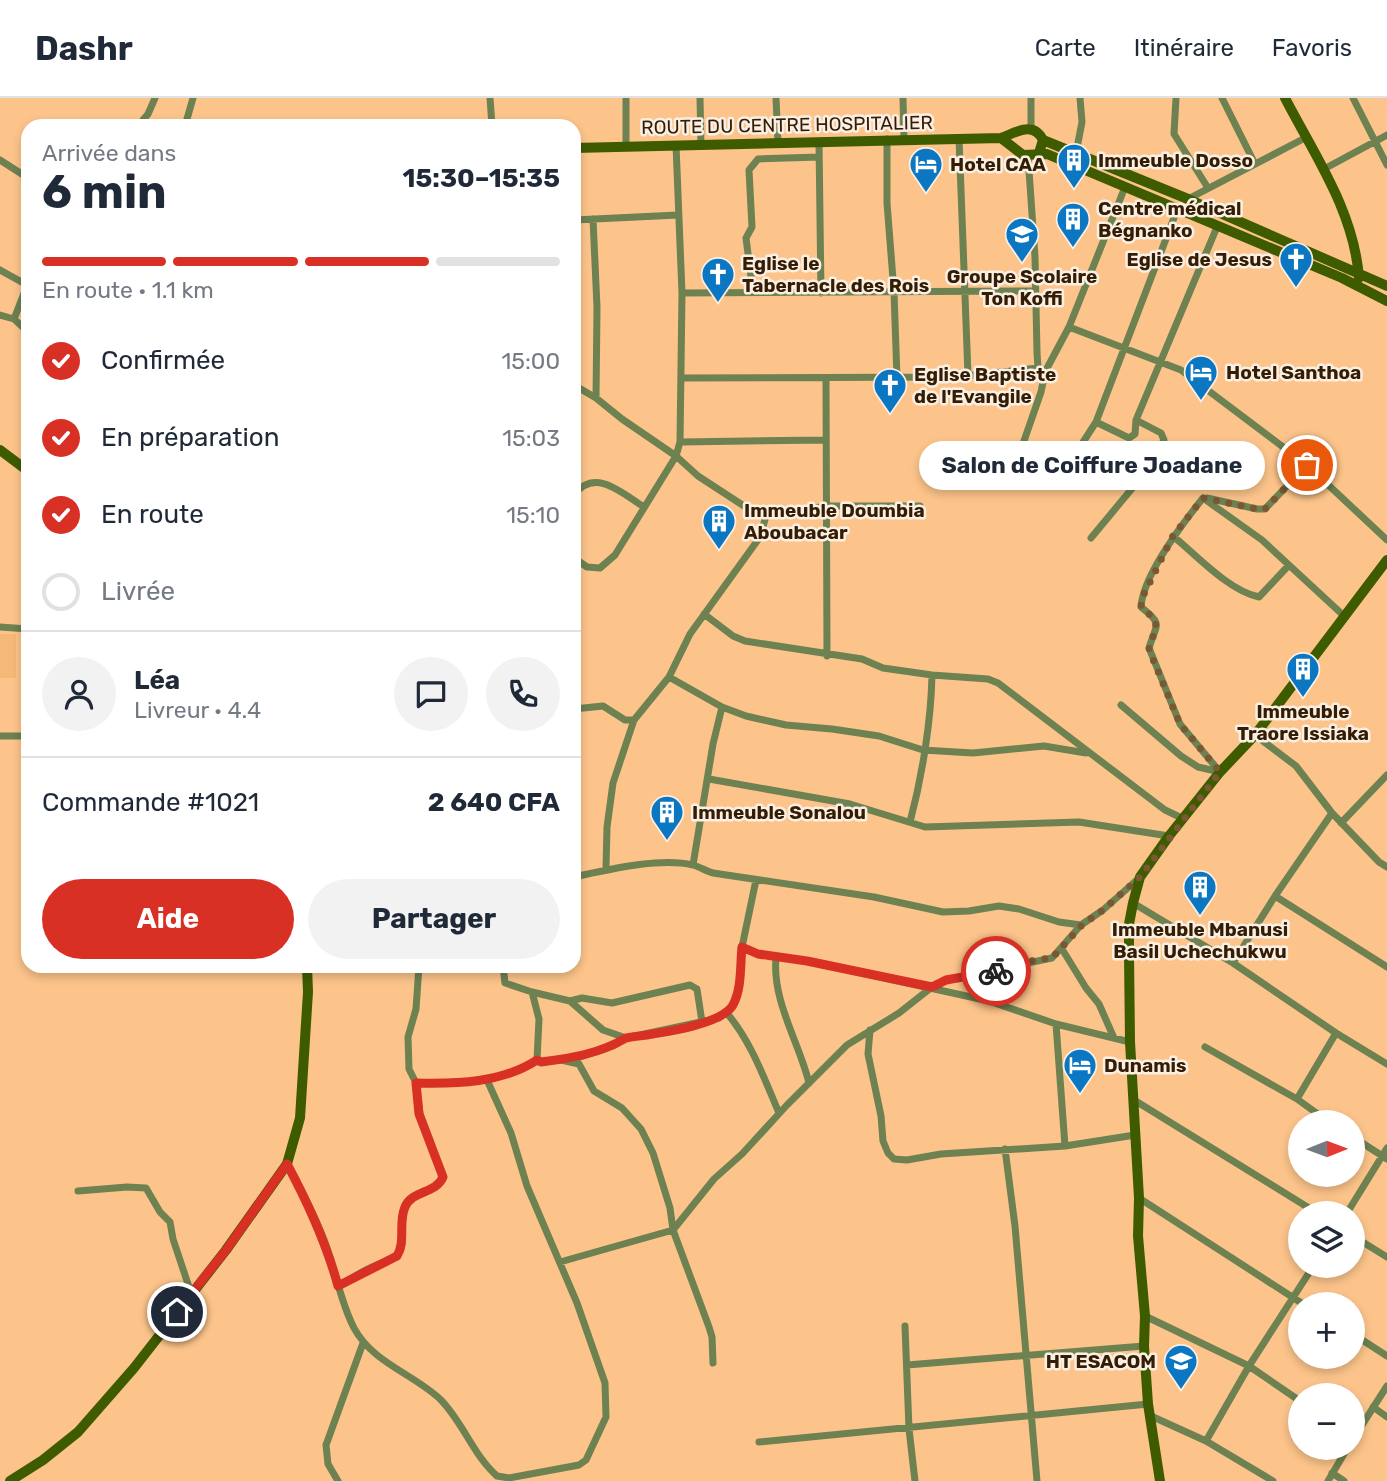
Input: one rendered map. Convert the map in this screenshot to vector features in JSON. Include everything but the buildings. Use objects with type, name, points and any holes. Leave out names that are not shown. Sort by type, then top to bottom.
[{"type":"street","points":[[144,119],[155,98]]},
{"type":"street","points":[[187,119],[192,98]]},
{"type":"street","points":[[490,98],[492,119]]},
{"type":"street","points":[[626,98],[626,146]]},
{"type":"street","points":[[700,98],[701,145]]},
{"type":"street","points":[[776,98],[778,143]]},
{"type":"street","points":[[903,98],[904,139]]},
{"type":"street","points":[[1031,98],[1031,129]]},
{"type":"street","points":[[1076,153],[1082,122],[1080,98]]},
{"type":"street","points":[[1176,98],[1174,134],[1208,188]]},
{"type":"street","points":[[1222,98],[1255,164]]},
{"type":"street","points":[[1285,98],[1345,212],[1354,242],[1359,286]]},
{"type":"street","points":[[1353,98],[1387,165]]},
{"type":"street","points":[[1015,148],[1018,132],[1031,129],[1043,140],[1188,199],[1387,286]]},
{"type":"street","name":"ROUTE DU CENTRE HOSPITALIER","points":[[581,148],[1001,138],[1018,132]]},
{"type":"street","points":[[1324,169],[1387,135]]},
{"type":"street","points":[[959,138],[968,374]]},
{"type":"street","points":[[1001,138],[1023,155],[1047,154],[1359,286],[1387,301]]},
{"type":"street","points":[[1188,199],[1306,138]]},
{"type":"street","points":[[887,139],[887,202],[897,378]]},
{"type":"street","points":[[1009,484],[1041,392],[1042,370],[1035,291],[1034,155],[1043,140]]},
{"type":"street","points":[[819,142],[821,293]]},
{"type":"street","points":[[581,563],[587,567],[600,568],[615,555],[676,456],[680,442],[682,293],[676,145]]},
{"type":"street","points":[[753,292],[746,238],[752,227],[749,170],[758,159],[819,158]]},
{"type":"street","points":[[0,160],[21,174]]},
{"type":"street","points":[[1042,370],[1069,327],[1125,187]]},
{"type":"street","points":[[1078,450],[1096,422],[1177,210]]},
{"type":"street","points":[[581,220],[678,215]]},
{"type":"street","points":[[593,219],[597,307],[596,398]]},
{"type":"street","points":[[1096,422],[1129,438],[1135,435],[1136,420],[1217,227]]},
{"type":"street","points":[[0,270],[21,280]]},
{"type":"street","points":[[682,293],[1035,291]]},
{"type":"street","points":[[13,319],[21,300]]},
{"type":"street","points":[[0,315],[13,319],[21,326]]},
{"type":"street","points":[[1069,327],[1181,370],[1307,465],[1387,540]]},
{"type":"street","points":[[681,378],[897,378],[1042,370]]},
{"type":"street","points":[[826,379],[827,656]]},
{"type":"street","points":[[581,390],[676,456],[698,476],[747,508],[766,516],[826,506],[920,506]]},
{"type":"street","points":[[1091,538],[1149,468],[1164,440],[1161,433],[1136,420]]},
{"type":"street","points":[[680,442],[825,440]]},
{"type":"street","points":[[0,450],[21,466]]},
{"type":"street","points":[[1203,498],[1265,509],[1307,465]]},
{"type":"street","points":[[581,488],[591,481],[604,483],[644,507]]},
{"type":"street","points":[[1203,498],[1173,536],[1142,598],[1141,607],[1157,622],[1158,628],[1149,648],[1180,724],[1220,772]]},
{"type":"street","points":[[1203,498],[1262,540],[1343,615]]},
{"type":"street","points":[[606,868],[607,827],[613,783],[634,720],[669,677],[690,634],[760,537],[766,516]]},
{"type":"street","points":[[1173,536],[1221,576],[1251,596],[1259,597],[1267,591],[1289,565]]},
{"type":"street","points":[[560,1262],[673,1230],[714,1179],[742,1154],[847,1045],[899,1013],[932,987],[946,980],[1052,958],[1082,925],[1140,877],[1220,772],[1255,735],[1387,560]]},
{"type":"street","points":[[704,614],[733,636],[745,641],[827,656],[862,659],[883,668],[932,676],[988,679],[998,683],[1165,810],[1184,819]]},
{"type":"street","points":[[0,627],[21,628]]},
{"type":"street","points":[[910,822],[919,788],[932,676]]},
{"type":"street","points":[[669,677],[722,707],[746,716],[786,725],[878,736],[923,750],[973,752],[1045,746],[1090,754]]},
{"type":"street","points":[[1121,705],[1181,756],[1198,767],[1220,772]]},
{"type":"street","points":[[581,707],[603,706],[625,720],[634,720]]},
{"type":"street","points":[[693,865],[713,744],[722,707]]},
{"type":"street","points":[[1255,735],[1296,766],[1341,823],[1387,867]]},
{"type":"street","points":[[0,736],[21,736]]},
{"type":"street","points":[[1341,823],[1387,775]]},
{"type":"street","points":[[709,779],[850,804],[925,827],[1079,822],[1169,836]]},
{"type":"street","points":[[1233,963],[1332,813]]},
{"type":"street","points":[[581,875],[606,868],[670,863],[693,865],[713,873],[874,897],[943,912],[999,906],[1019,909],[1059,922],[1082,925]]},
{"type":"street","points":[[1140,877],[1129,925],[1130,1042],[1139,1198],[1138,1236],[1145,1316],[1144,1346],[1160,1481]]},
{"type":"street","points":[[537,1060],[571,1060],[613,1046],[626,1038],[719,1018],[732,1007],[739,990],[742,947],[756,880]]},
{"type":"street","points":[[1275,896],[1387,967]]},
{"type":"street","points":[[1133,903],[1233,963],[1387,1064]]},
{"type":"street","points":[[742,947],[776,958],[807,961],[932,987],[989,1001],[1056,1024],[1130,1042]]},
{"type":"street","points":[[1062,949],[1079,979],[1099,1004],[1114,1038]]},
{"type":"street","points":[[776,958],[774,972],[779,996],[809,1083]]},
{"type":"street","points":[[10,1481],[43,1460],[78,1432],[134,1368],[226,1250],[287,1164],[300,1118],[307,973]]},
{"type":"street","points":[[338,1286],[397,1256],[401,1249],[402,1221],[409,1200],[435,1188],[443,1177],[419,1114],[416,1083],[410,1069],[408,1037],[415,1009],[418,973]]},
{"type":"street","points":[[504,973],[505,983],[570,1001],[582,998],[612,1003],[690,985],[697,989],[702,1022]]},
{"type":"street","points":[[531,992],[540,1019],[537,1060]]},
{"type":"street","points":[[570,1001],[603,1030],[626,1038]]},
{"type":"street","points":[[726,1012],[746,1040],[779,1113]]},
{"type":"street","points":[[1056,1024],[1065,1146]]},
{"type":"street","points":[[870,1030],[869,1054],[883,1141],[888,1153],[894,1158],[907,1160],[941,1154],[1065,1146],[1135,1135]]},
{"type":"street","points":[[1297,1098],[1336,1033]]},
{"type":"street","points":[[1205,1047],[1297,1098],[1313,1110]]},
{"type":"street","points":[[416,1083],[487,1080],[523,1069],[537,1060]]},
{"type":"street","points":[[571,1060],[579,1063],[597,1095],[622,1108],[641,1129],[653,1153],[670,1208],[673,1230],[712,1337],[713,1363]]},
{"type":"street","points":[[287,1164],[311,1210],[328,1251],[343,1306],[363,1343],[383,1361],[438,1397],[459,1420],[480,1455],[497,1476],[509,1478],[579,1465],[586,1460],[606,1417],[606,1392],[593,1346],[487,1080]]},
{"type":"street","points":[[1134,1100],[1298,1201]]},
{"type":"street","points":[[1355,1201],[1385,1155],[1365,1144]]},
{"type":"street","points":[[1005,1149],[1015,1226],[1037,1481]]},
{"type":"street","points":[[78,1191],[146,1188],[160,1212],[170,1222],[191,1293]]},
{"type":"street","points":[[1139,1198],[1288,1294]]},
{"type":"street","points":[[1365,1243],[1387,1257]]},
{"type":"street","points":[[1206,1441],[1288,1305]]},
{"type":"street","points":[[1145,1316],[1250,1366],[1288,1393]]},
{"type":"street","points":[[905,1326],[909,1429],[915,1481]]},
{"type":"street","points":[[1365,1342],[1387,1356]]},
{"type":"street","points":[[338,1481],[328,1464],[326,1445],[363,1343]]},
{"type":"street","points":[[907,1365],[1144,1346]]},
{"type":"street","points":[[1365,1419],[1387,1386]]},
{"type":"street","points":[[1373,1407],[1387,1417]]},
{"type":"street","points":[[759,1442],[1031,1416],[1150,1410],[1273,1481]]},
{"type":"street","points":[[1340,1460],[1330,1477],[1344,1481]]},
{"type":"shaded area","points":[[0,634],[16,634],[16,678],[0,678]]},
{"type":"way so far","points":[[996,971],[1052,958],[1082,925],[1140,877],[1220,772],[1180,724],[1149,648],[1158,628],[1157,622],[1141,607],[1142,598],[1173,536],[1203,498],[1265,509],[1307,465]]},
{"type":"place","name":"Immeuble Dosso","points":[[1074,190]]},
{"type":"place","name":"Hotel CAA","points":[[926,194]]},
{"type":"place","name":"Centre médical Bégnanko","points":[[1073,249]]},
{"type":"place","name":"Groupe Scolaire Ton Koffi","points":[[1022,264]]},
{"type":"place","name":"Eglise de Jesus","points":[[1296,289]]},
{"type":"place","name":"Eglise le Tabernacle des Rois","points":[[718,304]]},
{"type":"place","name":"Hotel Santhoa","points":[[1201,402]]},
{"type":"place","name":"Eglise Baptiste de l'Evangile","points":[[890,415]]},
{"type":"place","name":"Salon de Coiffure Joadane","points":[[1307,465]]},
{"type":"place","name":"Immeuble Doumbia Aboubacar","points":[[719,551]]},
{"type":"place","name":"Immeuble Traore Issiaka","points":[[1303,699]]},
{"type":"place","name":"Immeuble Sonalou","points":[[667,842]]},
{"type":"place","name":"Immeuble Mbanusi Basil Uchechukwu","points":[[1200,917]]},
{"type":"place","name":"Dunamis","points":[[1080,1095]]},
{"type":"place","name":"HT ESACOM","points":[[1181,1391]]},
{"type":"route","points":[[177,1312],[226,1250],[287,1164],[311,1210],[328,1251],[338,1286],[366,1269],[397,1256],[401,1249],[405,1207],[409,1200],[435,1188],[443,1177],[419,1114],[416,1083],[487,1080],[523,1069],[537,1060],[571,1060],[613,1046],[626,1038],[719,1018],[732,1007],[739,990],[742,947],[776,958],[807,961],[932,987],[946,980],[996,971]]}]
